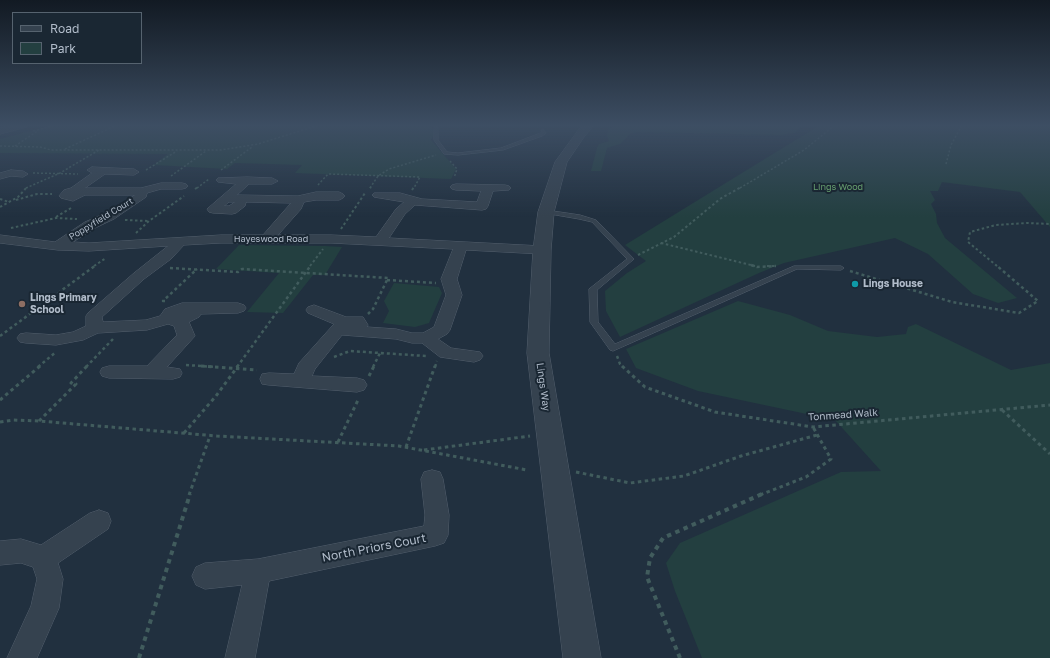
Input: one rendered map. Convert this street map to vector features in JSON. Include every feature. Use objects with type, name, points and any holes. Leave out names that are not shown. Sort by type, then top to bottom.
[{"type":"street","name":"Lings Way","points":[[565,156],[561,162],[546,212],[542,250],[538,353],[582,658]]},
{"type":"street","points":[[74,192],[95,172],[134,172]]},
{"type":"street","points":[[0,176],[11,173],[23,174]]},
{"type":"street","points":[[222,180],[272,182]]},
{"type":"street","points":[[246,199],[232,210],[206,209],[226,198],[247,180]]},
{"type":"street","name":"Poppyfield Court","points":[[74,192],[146,190],[161,186],[182,186]]},
{"type":"street","points":[[456,187],[505,188]]},
{"type":"street","points":[[378,195],[442,204],[462,205],[458,215],[479,215],[488,188]]},
{"type":"street","name":"Poppyfield Court","points":[[58,246],[90,225],[110,216],[136,199],[146,190]]},
{"type":"street","points":[[226,198],[302,199],[316,196],[339,196]]},
{"type":"street","points":[[268,238],[302,199]]},
{"type":"street","points":[[380,241],[409,200]]},
{"type":"street","name":"Hayeswood Road","points":[[0,239],[58,246],[96,246],[221,239],[331,239],[542,250]]},
{"type":"street","points":[[95,328],[94,316],[139,276],[152,268],[166,256],[180,242]]},
{"type":"street","points":[[314,310],[350,325],[412,338],[426,338],[440,330],[454,295],[449,279],[460,245]]},
{"type":"street","points":[[26,338],[56,340],[77,336],[95,328],[147,324],[181,314],[238,308]]},
{"type":"street","points":[[152,372],[186,336],[181,314]]},
{"type":"street","points":[[301,380],[306,367],[350,325]]},
{"type":"street","points":[[426,338],[446,353],[474,356]]},
{"type":"street","points":[[109,372],[174,373]]},
{"type":"street","points":[[269,379],[301,380],[356,385]]},
{"type":"street","name":"North Priors Court","points":[[205,576],[258,571],[435,536],[437,515],[432,479]]},
{"type":"street","points":[[44,558],[99,521]]},
{"type":"street","points":[[0,553],[21,551],[44,558]]},
{"type":"street","points":[[22,658],[45,608],[50,579],[44,558]]},
{"type":"street","points":[[240,658],[258,571]]},
{"type":"lane","points":[[546,212],[580,217],[594,221],[631,259],[593,289],[594,322],[613,348],[751,285],[796,267],[841,268]]},
{"type":"path","points":[[0,207],[18,197],[24,189],[30,185],[60,173],[90,156]]},
{"type":"path","points":[[146,190],[200,156]]},
{"type":"path","points":[[184,433],[216,396],[334,234],[338,235],[345,222],[378,176],[397,166],[423,160],[432,156]]},
{"type":"path","points":[[442,204],[458,169],[446,156]]},
{"type":"path","points":[[631,259],[674,237],[720,199],[794,156]]},
{"type":"path","points":[[946,164],[948,156]]},
{"type":"path","points":[[23,174],[95,172]]},
{"type":"path","points":[[302,199],[328,174],[420,177],[409,200]]},
{"type":"path","points":[[0,199],[9,202],[37,194],[74,192]]},
{"type":"path","points":[[841,268],[952,302],[1019,312],[1038,301],[968,242],[970,232],[996,225],[1027,223],[1050,224]]},
{"type":"path","points":[[661,243],[757,267],[780,265]]},
{"type":"path","points":[[152,268],[238,272],[242,269],[388,278],[387,280],[450,284]]},
{"type":"path","points":[[181,314],[181,303],[163,301],[197,269]]},
{"type":"path","points":[[350,325],[373,309],[387,280]]},
{"type":"path","points":[[39,420],[76,384],[71,383],[126,326]]},
{"type":"path","points":[[0,400],[77,336]]},
{"type":"path","name":"Tonmead Walk","points":[[613,348],[620,364],[645,387],[715,412],[813,427],[1050,405]]},
{"type":"path","points":[[406,447],[442,350]]},
{"type":"path","points":[[1002,410],[1050,454]]},
{"type":"path","points":[[0,422],[13,420],[39,420],[210,436],[344,442],[406,447],[526,470]]},
{"type":"path","points":[[680,658],[647,577],[650,558],[663,538],[686,529],[740,502],[806,477],[831,459],[813,427]]},
{"type":"path","points":[[422,450],[550,433]]},
{"type":"path","points":[[572,471],[630,483],[684,476],[741,456],[817,435]]},
{"type":"path","points":[[139,658],[190,493],[210,436]]},
{"type":"green space","points":[[166,156],[445,156],[456,169],[451,179],[295,173],[302,165],[235,163],[227,169],[154,165]]},
{"type":"green space","points":[[595,156],[605,156],[601,171],[591,171]]},
{"type":"green space","name":"Lings Wood","points":[[770,156],[1050,156],[1050,227],[1020,192],[942,182],[938,191],[930,191],[935,200],[931,204],[936,214],[937,223],[945,238],[1017,298],[998,303],[973,294],[928,254],[895,238],[784,263],[620,337],[606,311],[605,291],[627,273],[646,261],[625,245]]},
{"type":"green space","points":[[239,245],[342,247],[325,275],[313,275],[283,313],[247,312],[279,273],[216,269]]},
{"type":"green space","points":[[394,283],[439,287],[442,293],[429,323],[415,327],[383,323],[389,311],[384,301]]},
{"type":"green space","points":[[738,301],[790,315],[828,331],[877,337],[906,334],[908,327],[916,324],[1011,370],[1050,363],[1050,658],[702,658],[675,591],[666,563],[680,543],[841,472],[881,471],[835,420],[698,391],[636,368],[626,349]]},
{"type":"place","name":"Lings House","points":[[855,284]]},
{"type":"place","name":"Lings Primary School","points":[[22,304]]}]
